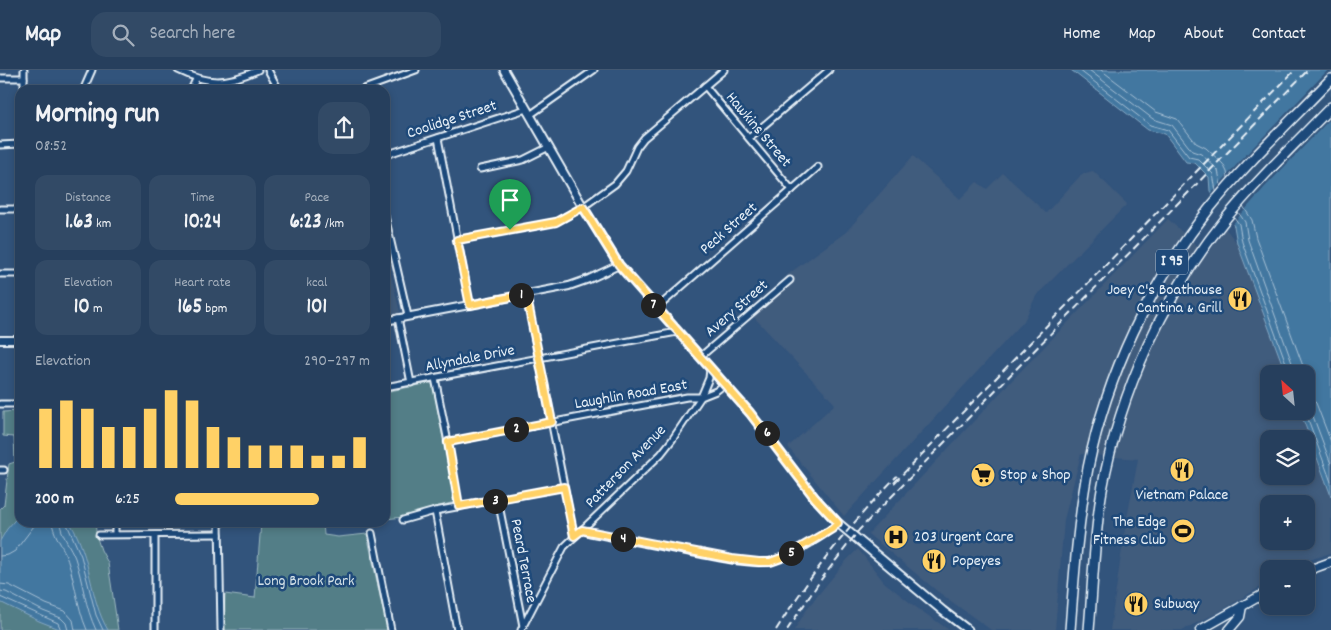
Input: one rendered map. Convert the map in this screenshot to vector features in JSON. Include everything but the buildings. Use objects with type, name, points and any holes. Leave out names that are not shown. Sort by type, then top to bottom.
[{"type":"highway","name":"I 95","points":[[1070,630],[1080,520],[1091,456],[1103,412],[1122,357],[1149,301],[1169,266],[1201,220],[1233,180],[1331,79]]},
{"type":"highway","name":"I 95","points":[[1089,630],[1099,513],[1109,460],[1127,398],[1142,360],[1162,317],[1187,274],[1218,229],[1241,201],[1331,107]]},
{"type":"main road","points":[[504,70],[583,207],[619,265],[763,428],[815,498],[838,523],[968,630]]},
{"type":"main road","points":[[1315,568],[1331,562]]},
{"type":"main road","points":[[1200,630],[1260,596]]},
{"type":"main road","points":[[1229,630],[1240,617],[1242,606]]},
{"type":"street","points":[[24,70],[24,85]]},
{"type":"street","points":[[86,85],[92,70]]},
{"type":"street","points":[[178,70],[196,79],[220,82],[238,78],[258,70]]},
{"type":"street","points":[[268,70],[276,85]]},
{"type":"street","points":[[375,85],[416,70]]},
{"type":"street","name":"Coolidge Street","points":[[390,153],[528,112],[594,70]]},
{"type":"street","points":[[457,240],[556,222],[583,207],[611,189],[619,180],[644,138],[724,70]]},
{"type":"street","points":[[749,138],[829,70]]},
{"type":"street","points":[[0,78],[24,78]]},
{"type":"street","points":[[193,85],[196,79]]},
{"type":"street","name":"Hawkins Street","points":[[705,86],[792,190]]},
{"type":"street","points":[[438,138],[470,305]]},
{"type":"street","points":[[0,145],[15,144]]},
{"type":"street","points":[[480,169],[523,160],[549,147]]},
{"type":"street","name":"Peck Street","points":[[656,309],[818,167]]},
{"type":"street","points":[[0,209],[15,209]]},
{"type":"street","points":[[390,238],[408,316]]},
{"type":"street","points":[[390,320],[575,284],[619,265]]},
{"type":"street","points":[[0,274],[15,274]]},
{"type":"street","name":"Avery Street","points":[[700,357],[790,280]]},
{"type":"street","points":[[526,294],[574,536]]},
{"type":"street","points":[[398,318],[411,382]]},
{"type":"street","name":"Allyndale Drive","points":[[390,386],[677,332]]},
{"type":"street","points":[[0,340],[15,340]]},
{"type":"street","name":"Patterson Avenue","points":[[522,628],[560,553],[574,536],[660,454],[672,440],[701,397],[709,378],[709,367]]},
{"type":"street","points":[[435,378],[459,506]]},
{"type":"street","name":"Patterson Avenue","points":[[701,397],[716,391],[725,384]]},
{"type":"street","name":"Laughlin Road East","points":[[448,442],[687,397],[701,397]]},
{"type":"street","points":[[0,404],[15,404]]},
{"type":"street","points":[[403,520],[459,506],[564,487]]},
{"type":"street","name":"Peard Terrace","points":[[498,500],[522,628]]},
{"type":"street","points":[[435,511],[457,630]]},
{"type":"street","points":[[582,530],[732,559],[770,562],[784,557],[828,532],[838,523]]},
{"type":"street","points":[[115,527],[115,534]]},
{"type":"street","points":[[219,527],[221,630]]},
{"type":"street","points":[[99,535],[219,534]]},
{"type":"street","points":[[372,534],[391,630]]},
{"type":"street","points":[[155,535],[155,630]]},
{"type":"shaded area","points":[[913,156],[960,199],[977,182],[987,189],[1003,173],[1046,213],[1082,174],[1093,171],[1127,204],[1036,296],[1024,321],[844,516],[788,447],[835,404],[752,315],[792,282],[787,275],[846,232]]},
{"type":"shaded area","points":[[1168,219],[1207,255],[1225,228],[1237,243],[1283,365],[1260,365],[1260,420],[1303,420],[1307,430],[1260,430],[1260,485],[1315,485],[1315,452],[1331,496],[1331,553],[1309,560],[1260,560],[1260,587],[1217,613],[1182,630],[1110,630],[1125,529],[1138,459],[1081,454],[1064,520],[1055,630],[991,630],[937,591],[868,534],[1018,374]]},
{"type":"shaded area","points":[[390,270],[400,313],[390,315]]},
{"type":"shaded area","points":[[858,549],[884,582],[949,630],[794,630],[809,606]]},
{"type":"green space","points":[[430,383],[433,385],[455,502],[431,508],[431,514],[390,518],[390,391]]},
{"type":"green space","points":[[15,411],[15,462],[14,437],[3,436],[3,412]]},
{"type":"green space","points":[[15,462],[15,527],[96,527],[101,550],[108,563],[118,630],[0,630],[0,509],[4,505],[9,464]]},
{"type":"green space","name":"Long Brook Park","points":[[261,527],[323,527],[324,535],[338,537],[367,534],[387,630],[224,630],[225,594],[255,598]]},
{"type":"water","points":[[1071,70],[1331,70],[1331,496],[1315,452],[1315,430],[1307,430],[1303,420],[1315,420],[1315,365],[1283,365],[1237,243],[1234,226],[1210,191],[1209,177],[1195,163],[1186,162],[1165,134],[1148,130]]},
{"type":"water","points":[[15,520],[15,527],[72,527],[83,550],[97,605],[108,630],[62,630],[0,602],[0,541]]},
{"type":"pier","points":[[1328,70],[1331,70],[1331,118],[1264,188],[1231,226],[1210,195],[1240,161]]},
{"type":"railway","points":[[894,483],[1295,70]]},
{"type":"railway","points":[[787,630],[820,581],[859,530],[1308,70]]},
{"type":"railway","points":[[776,630],[832,550],[897,476]]},
{"type":"place","name":"Joey C's Boathouse Cantina & Grill","points":[[1240,299]]},
{"type":"place","name":"Vietnam Palace","points":[[1182,470]]},
{"type":"place","name":"Stop & Shop","points":[[983,475]]},
{"type":"place","name":"The Edge Fitness Club","points":[[1183,531]]},
{"type":"place","name":"203 Urgent Care","points":[[896,537]]},
{"type":"place","name":"Popeyes","points":[[934,561]]},
{"type":"place","name":"Subway","points":[[1136,604]]},
{"type":"route","points":[[583,207],[619,265],[750,413],[772,439],[802,483],[838,523],[828,532],[784,557],[770,562],[759,562],[741,561],[582,530],[574,536],[564,487],[459,506],[448,442],[552,422],[526,294],[470,305],[457,240],[510,230],[556,222],[583,207]]}]
